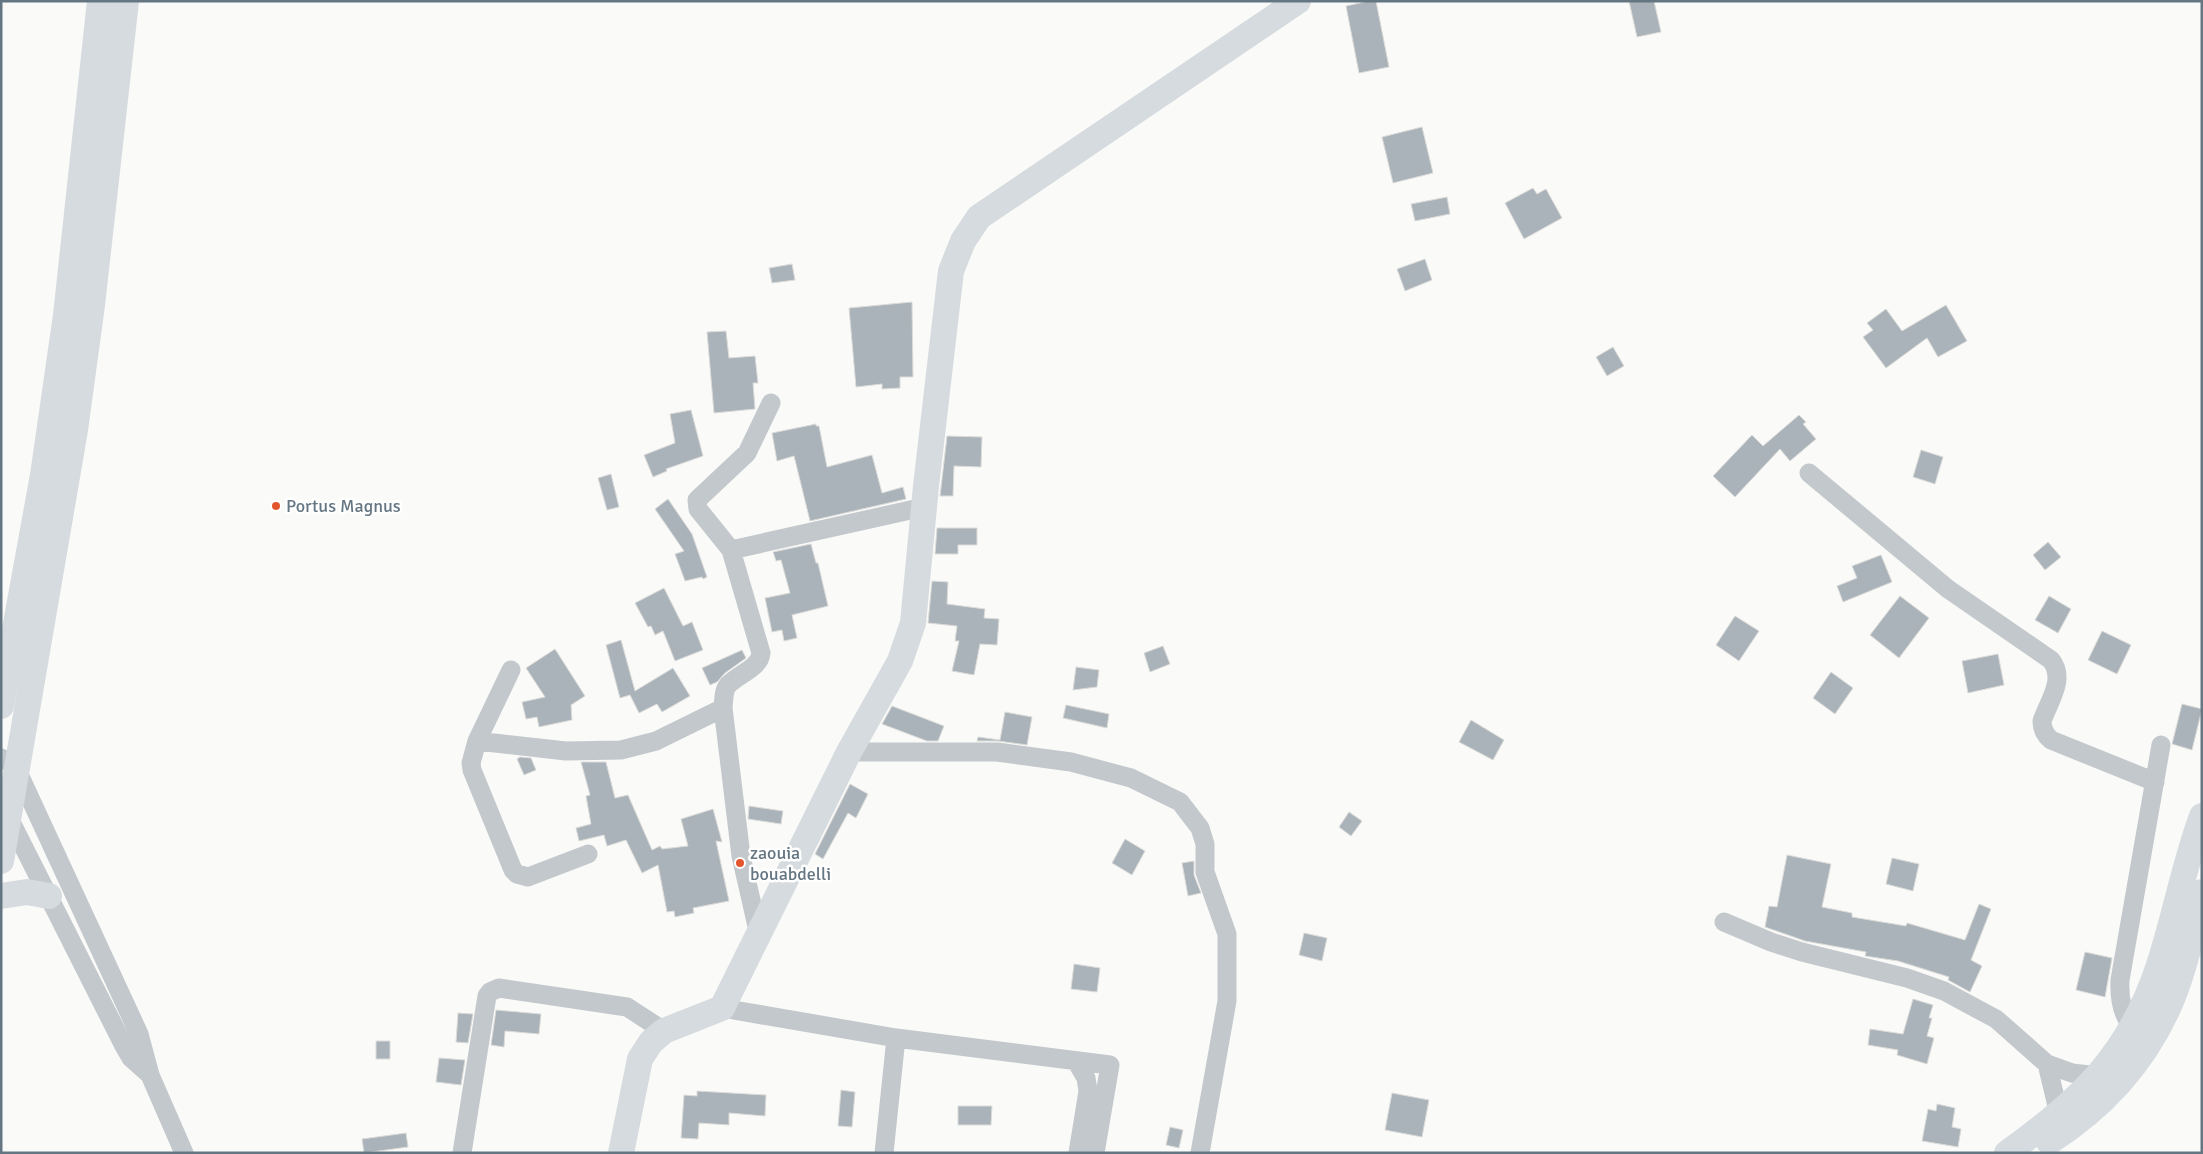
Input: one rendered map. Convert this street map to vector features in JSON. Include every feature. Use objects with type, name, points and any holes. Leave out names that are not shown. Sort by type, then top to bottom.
[{"type":"street","points":[[1,706],[43,475],[66,316],[100,1]]},
{"type":"street","points":[[1,861],[9,764],[75,430],[92,305],[126,1]]},
{"type":"street","points":[[722,1008],[849,752],[900,661],[913,623],[924,507],[951,271],[963,241],[979,217],[1298,1]]},
{"type":"street","points":[[758,935],[741,856],[723,708],[725,691],[728,685],[758,662],[761,653],[731,550],[698,509],[697,500],[747,453],[771,403]]},
{"type":"street","points":[[1809,473],[1948,589],[2051,660],[2055,665],[2058,678],[2042,721],[2042,726],[2051,740],[2155,782]]},
{"type":"street","points":[[731,550],[924,507]]},
{"type":"street","points":[[510,670],[477,740],[471,763],[472,770],[513,870],[517,874],[528,877],[588,854]]},
{"type":"street","points":[[477,740],[566,751],[621,750],[656,741],[723,708]]},
{"type":"street","points":[[2141,1034],[2120,1000],[2120,980],[2161,745]]},
{"type":"street","points":[[849,752],[997,752],[1071,762],[1130,778],[1180,802],[1200,828],[1205,844],[1205,872],[1227,934],[1227,1001],[1200,1153]]},
{"type":"street","points":[[9,764],[60,890],[94,986],[131,1058],[150,1075]]},
{"type":"street","points":[[5,811],[60,890],[112,975],[139,1034],[150,1075],[184,1153]]},
{"type":"street","points":[[2031,1153],[2069,1129],[2106,1098],[2127,1074],[2141,1034],[2142,1007],[2159,965],[2186,865],[2202,816]]},
{"type":"street","points":[[1,896],[60,890]]},
{"type":"street","points":[[2007,1153],[2059,1114],[2169,1006],[2180,976],[2202,892]]},
{"type":"street","points":[[1724,922],[1802,952],[1907,978],[1944,990],[1996,1019],[2047,1064],[2072,1073],[2098,1076]]},
{"type":"street","points":[[94,986],[112,975]]},
{"type":"street","points":[[462,1153],[487,996],[490,992],[499,988],[627,1007],[664,1031]]},
{"type":"street","points":[[621,1153],[640,1059],[651,1042],[664,1031],[722,1008],[896,1038],[1110,1065],[1096,1153]]},
{"type":"street","points":[[884,1153],[896,1038]]},
{"type":"street","points":[[1076,1061],[1086,1078],[1088,1091],[1078,1153]]},
{"type":"street","points":[[2047,1064],[2059,1114]]},
{"type":"building","points":[[1376,1],[1389,67],[1359,73],[1346,6]]},
{"type":"building","points":[[1629,1],[1654,1],[1661,32],[1637,37]]},
{"type":"building","points":[[1422,127],[1433,173],[1393,183],[1382,137]]},
{"type":"building","points":[[1533,188],[1537,194],[1546,189],[1562,218],[1524,239],[1505,203]]},
{"type":"building","points":[[1447,197],[1450,214],[1415,221],[1411,204]]},
{"type":"building","points":[[1425,259],[1432,280],[1405,291],[1397,269]]},
{"type":"building","points":[[792,264],[795,280],[772,283],[769,268]]},
{"type":"building","points":[[912,302],[913,377],[900,377],[900,388],[882,389],[882,384],[856,387],[849,308]]},
{"type":"building","points":[[1946,305],[1967,341],[1938,357],[1927,338],[1886,368],[1863,337],[1873,330],[1867,323],[1886,309],[1902,331]]},
{"type":"building","points":[[726,331],[729,358],[755,356],[758,383],[753,383],[755,409],[714,413],[707,332]]},
{"type":"building","points":[[1613,347],[1624,366],[1607,376],[1596,357]]},
{"type":"building","points":[[691,410],[703,456],[666,469],[667,471],[653,477],[644,455],[675,443],[670,414]]},
{"type":"building","points":[[1799,415],[1806,422],[1803,424],[1816,439],[1790,461],[1780,449],[1735,497],[1713,476],[1752,435],[1763,446]]},
{"type":"building","points":[[816,424],[816,426],[819,426],[827,467],[872,455],[882,493],[903,487],[906,499],[810,521],[794,456],[777,461],[772,433]]},
{"type":"building","points":[[947,436],[982,437],[981,467],[954,466],[953,496],[940,496]]},
{"type":"building","points":[[1921,450],[1943,457],[1935,484],[1913,477]]},
{"type":"building","points":[[611,474],[619,507],[607,510],[598,478]]},
{"type":"building","points":[[668,499],[692,534],[707,577],[703,579],[702,577],[685,581],[675,554],[684,551],[655,509]]},
{"type":"building","points":[[937,528],[977,528],[977,545],[958,545],[958,554],[935,554]]},
{"type":"building","points":[[2048,542],[2061,557],[2045,570],[2033,555]]},
{"type":"building","points":[[811,544],[816,563],[818,563],[828,606],[792,615],[797,638],[784,641],[782,630],[772,632],[765,598],[790,593],[781,560],[776,561],[773,552]]},
{"type":"building","points":[[1881,555],[1892,582],[1843,602],[1837,586],[1857,578],[1852,566]]},
{"type":"building","points":[[932,581],[948,582],[947,604],[985,609],[984,618],[999,619],[997,645],[980,644],[974,675],[952,671],[959,641],[955,641],[957,626],[928,623]]},
{"type":"building","points":[[664,588],[683,626],[692,622],[703,650],[675,661],[663,631],[655,635],[651,626],[648,627],[635,603]]},
{"type":"building","points":[[1900,596],[1929,618],[1899,658],[1870,635]]},
{"type":"building","points":[[2049,596],[2071,609],[2058,633],[2035,620]]},
{"type":"building","points":[[1735,616],[1759,631],[1739,661],[1716,645]]},
{"type":"building","points":[[2102,631],[2131,645],[2117,674],[2088,660]]},
{"type":"building","points":[[621,640],[635,691],[673,668],[690,696],[662,712],[657,704],[639,713],[630,695],[620,698],[606,645]]},
{"type":"building","points":[[1163,646],[1170,664],[1150,672],[1144,653]]},
{"type":"building","points":[[555,649],[585,696],[571,705],[572,720],[539,727],[537,717],[526,719],[522,702],[545,697],[526,668]]},
{"type":"building","points":[[742,650],[746,658],[725,673],[717,682],[710,685],[702,668]]},
{"type":"building","points":[[1998,654],[2004,685],[1968,693],[1962,661]]},
{"type":"building","points":[[1076,667],[1099,670],[1097,687],[1073,690]]},
{"type":"building","points":[[1831,672],[1853,688],[1835,714],[1813,698]]},
{"type":"building","points":[[2182,704],[2202,709],[2192,750],[2172,744]]},
{"type":"building","points":[[1066,705],[1109,714],[1107,728],[1063,718]]},
{"type":"building","points":[[892,706],[944,726],[938,741],[927,741],[882,724]]},
{"type":"building","points":[[1005,712],[1032,717],[1027,745],[998,741],[977,741],[978,737],[1000,740]]},
{"type":"building","points":[[1471,720],[1504,740],[1493,760],[1459,742]]},
{"type":"building","points":[[520,757],[531,758],[536,770],[524,775],[517,759]]},
{"type":"building","points":[[581,762],[606,762],[615,798],[628,795],[652,850],[660,846],[662,849],[688,846],[681,819],[713,809],[722,842],[716,841],[729,901],[693,908],[694,913],[675,917],[674,911],[667,912],[658,865],[642,873],[626,840],[607,846],[604,835],[579,841],[576,828],[591,824],[586,796],[590,795]]},
{"type":"building","points":[[850,784],[868,794],[856,818],[848,813],[823,859],[815,854]]},
{"type":"building","points":[[749,806],[783,811],[781,824],[748,819]]},
{"type":"building","points":[[1349,812],[1362,821],[1351,836],[1339,827]]},
{"type":"building","points":[[1125,839],[1145,851],[1132,875],[1112,863]]},
{"type":"building","points":[[1787,855],[1831,864],[1822,907],[1852,913],[1852,917],[1906,926],[1907,923],[1965,940],[1979,904],[1991,909],[1971,960],[1982,966],[1970,992],[1948,980],[1949,977],[1898,961],[1865,956],[1866,952],[1805,941],[1765,927],[1769,906],[1777,907]]},
{"type":"building","points":[[1892,858],[1919,864],[1913,891],[1886,884]]},
{"type":"building","points":[[1194,861],[1194,875],[1201,893],[1188,896],[1182,863]]},
{"type":"building","points":[[1304,933],[1327,938],[1322,961],[1299,955]]},
{"type":"building","points":[[2085,952],[2112,958],[2105,997],[2076,990]]},
{"type":"building","points":[[1074,964],[1100,968],[1097,992],[1071,989]]},
{"type":"building","points":[[1913,999],[1933,1005],[1927,1036],[1934,1038],[1927,1064],[1897,1055],[1898,1050],[1868,1045],[1870,1029],[1903,1034]]},
{"type":"building","points":[[496,1010],[541,1014],[539,1034],[505,1031],[504,1047],[491,1045]]},
{"type":"building","points":[[458,1013],[473,1014],[468,1043],[456,1042]]},
{"type":"building","points":[[376,1041],[390,1041],[390,1059],[376,1059]]},
{"type":"building","points":[[439,1058],[465,1060],[461,1085],[436,1082]]},
{"type":"building","points":[[841,1090],[855,1092],[852,1127],[838,1126]]},
{"type":"building","points":[[697,1091],[766,1095],[765,1116],[729,1113],[729,1125],[699,1123],[698,1139],[681,1138],[684,1095],[697,1096]]},
{"type":"building","points":[[1392,1093],[1429,1100],[1422,1137],[1385,1130]]},
{"type":"building","points":[[1937,1104],[1955,1108],[1952,1127],[1961,1129],[1958,1147],[1922,1141],[1928,1109],[1936,1111]]},
{"type":"building","points":[[958,1106],[992,1106],[991,1125],[958,1125]]},
{"type":"building","points":[[1170,1127],[1183,1130],[1179,1148],[1166,1145]]},
{"type":"building","points":[[406,1133],[408,1147],[364,1153],[362,1139]]},
{"type":"place","name":"Portus Magnus","points":[[276,506]]},
{"type":"place","name":"zaouia bouabdelli","points":[[740,863]]}]
